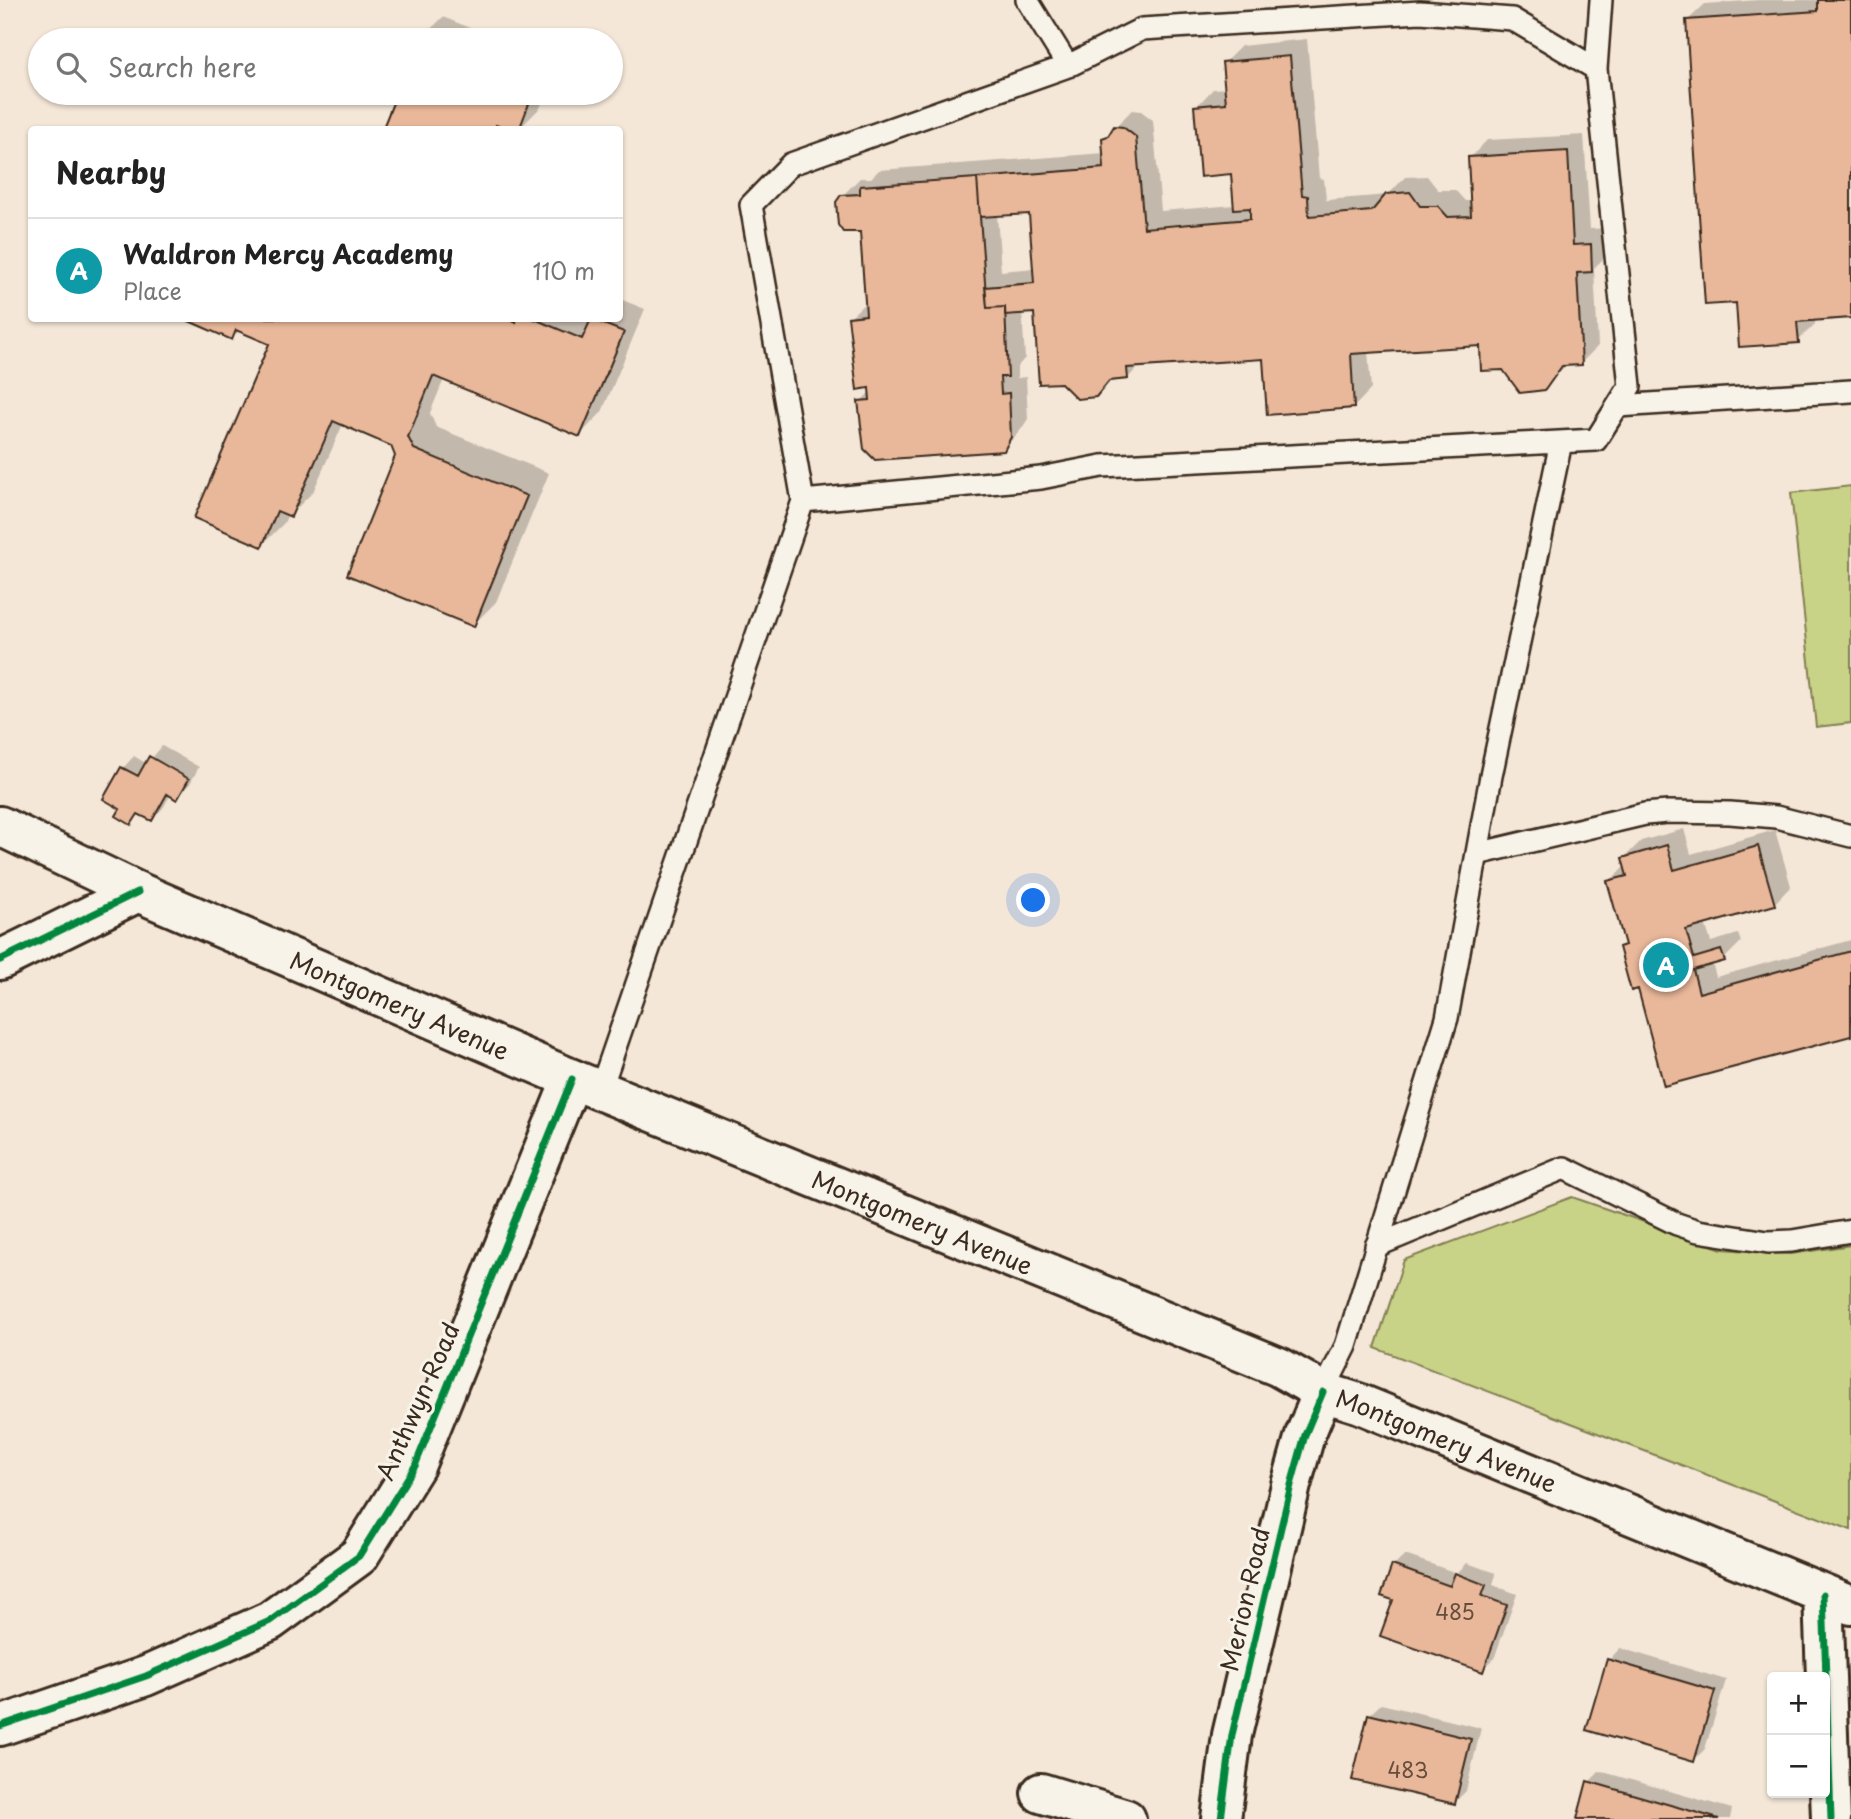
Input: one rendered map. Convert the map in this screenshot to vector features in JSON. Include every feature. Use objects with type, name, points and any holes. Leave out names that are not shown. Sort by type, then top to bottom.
[{"type":"main road","name":"Montgomery Avenue","points":[[0,826],[138,892],[586,1085],[1279,1367],[1323,1392],[1358,1403],[1837,1600]]},
{"type":"main road","points":[[0,960],[138,892]]},
{"type":"main road","name":"Anthwyn Road","points":[[0,1726],[145,1676],[270,1621],[359,1556],[415,1466],[586,1085]]},
{"type":"main road","name":"Merion Road","points":[[1221,1819],[1232,1735],[1274,1553],[1305,1435],[1323,1392]]},
{"type":"main road","points":[[1831,1819],[1837,1600]]},
{"type":"main road","points":[[1041,1793],[1126,1819]]},
{"type":"lane","points":[[1027,0],[1068,66]]},
{"type":"lane","points":[[803,501],[1041,478],[1102,466],[1596,440],[1630,386],[1596,69],[1601,0]]},
{"type":"lane","points":[[586,1085],[803,501],[751,205],[791,164],[1068,66],[1142,29],[1420,12],[1512,19],[1596,69]]},
{"type":"lane","points":[[1618,406],[1851,391]]},
{"type":"lane","points":[[1323,1392],[1346,1346],[1447,1018],[1477,854],[1561,442]]},
{"type":"lane","points":[[1477,854],[1646,814],[1668,812],[1776,817],[1851,836]]},
{"type":"lane","points":[[1376,1246],[1564,1168],[1677,1224],[1698,1231],[1768,1242],[1792,1241],[1851,1231]]},
{"type":"green space","points":[[1851,486],[1851,723],[1816,727],[1791,493]]},
{"type":"green space","points":[[1572,1197],[1722,1249],[1791,1254],[1851,1245],[1851,1530],[1375,1348],[1404,1260]]},
{"type":"building","points":[[1818,0],[1851,0],[1851,318],[1797,322],[1799,343],[1739,347],[1736,303],[1705,305],[1686,20],[1818,11]]},
{"type":"building","points":[[1290,56],[1302,195],[1308,196],[1309,216],[1372,211],[1386,194],[1410,192],[1420,206],[1438,206],[1448,217],[1471,216],[1468,157],[1568,151],[1573,245],[1591,244],[1592,272],[1577,273],[1582,365],[1562,366],[1545,390],[1520,393],[1503,370],[1481,371],[1480,346],[1351,354],[1354,408],[1267,415],[1263,359],[1127,368],[1128,379],[1109,381],[1096,397],[1077,399],[1061,383],[1039,384],[1034,313],[1005,315],[1005,307],[987,308],[985,287],[1034,283],[1029,214],[980,217],[977,178],[1104,168],[1102,138],[1108,136],[1114,126],[1123,127],[1136,137],[1144,228],[1250,219],[1250,208],[1234,209],[1231,174],[1200,177],[1194,106],[1226,103],[1222,62]]},
{"type":"building","points":[[392,105],[528,105],[521,126],[384,126]]},
{"type":"building","points":[[977,178],[987,308],[1005,307],[1008,377],[1000,377],[1001,394],[1009,393],[1011,437],[1004,451],[875,460],[864,449],[858,401],[870,400],[869,388],[857,390],[848,317],[866,315],[860,232],[843,232],[838,225],[836,202],[841,195],[860,194],[860,186]]},
{"type":"building","points":[[191,322],[542,322],[582,339],[590,322],[599,322],[624,332],[580,437],[433,376],[408,437],[414,449],[527,496],[474,627],[347,575],[395,456],[391,446],[333,421],[291,517],[277,511],[262,547],[194,518],[269,344],[236,330],[232,340]]},
{"type":"building","points":[[149,756],[189,779],[177,800],[167,794],[152,821],[138,814],[131,825],[116,816],[120,809],[103,799],[121,767],[138,776]]},
{"type":"building","points":[[1667,845],[1674,870],[1758,846],[1775,905],[1686,930],[1694,958],[1721,950],[1725,961],[1693,970],[1699,993],[1851,951],[1851,1036],[1664,1086],[1638,989],[1631,991],[1619,947],[1625,945],[1607,881],[1627,876],[1622,858]]},
{"type":"building","points":[[1392,1565],[1450,1586],[1455,1573],[1486,1585],[1482,1596],[1507,1605],[1483,1672],[1380,1636],[1393,1600],[1381,1596]]},
{"type":"building","points":[[1607,1659],[1715,1691],[1694,1762],[1586,1730]]},
{"type":"building","points":[[1368,1714],[1471,1739],[1455,1804],[1352,1780]]},
{"type":"building","points":[[1587,1781],[1719,1819],[1577,1819]]},
{"type":"cycle path","points":[[0,960],[138,892]]},
{"type":"cycle path","points":[[0,1726],[146,1676],[270,1621],[359,1556],[415,1466],[572,1079]]},
{"type":"cycle path","points":[[1221,1819],[1232,1735],[1291,1485],[1305,1435],[1323,1392]]},
{"type":"cycle path","points":[[1823,1594],[1831,1819]]},
{"type":"place","name":"Waldron Mercy Academy","points":[[1666,965]]}]
